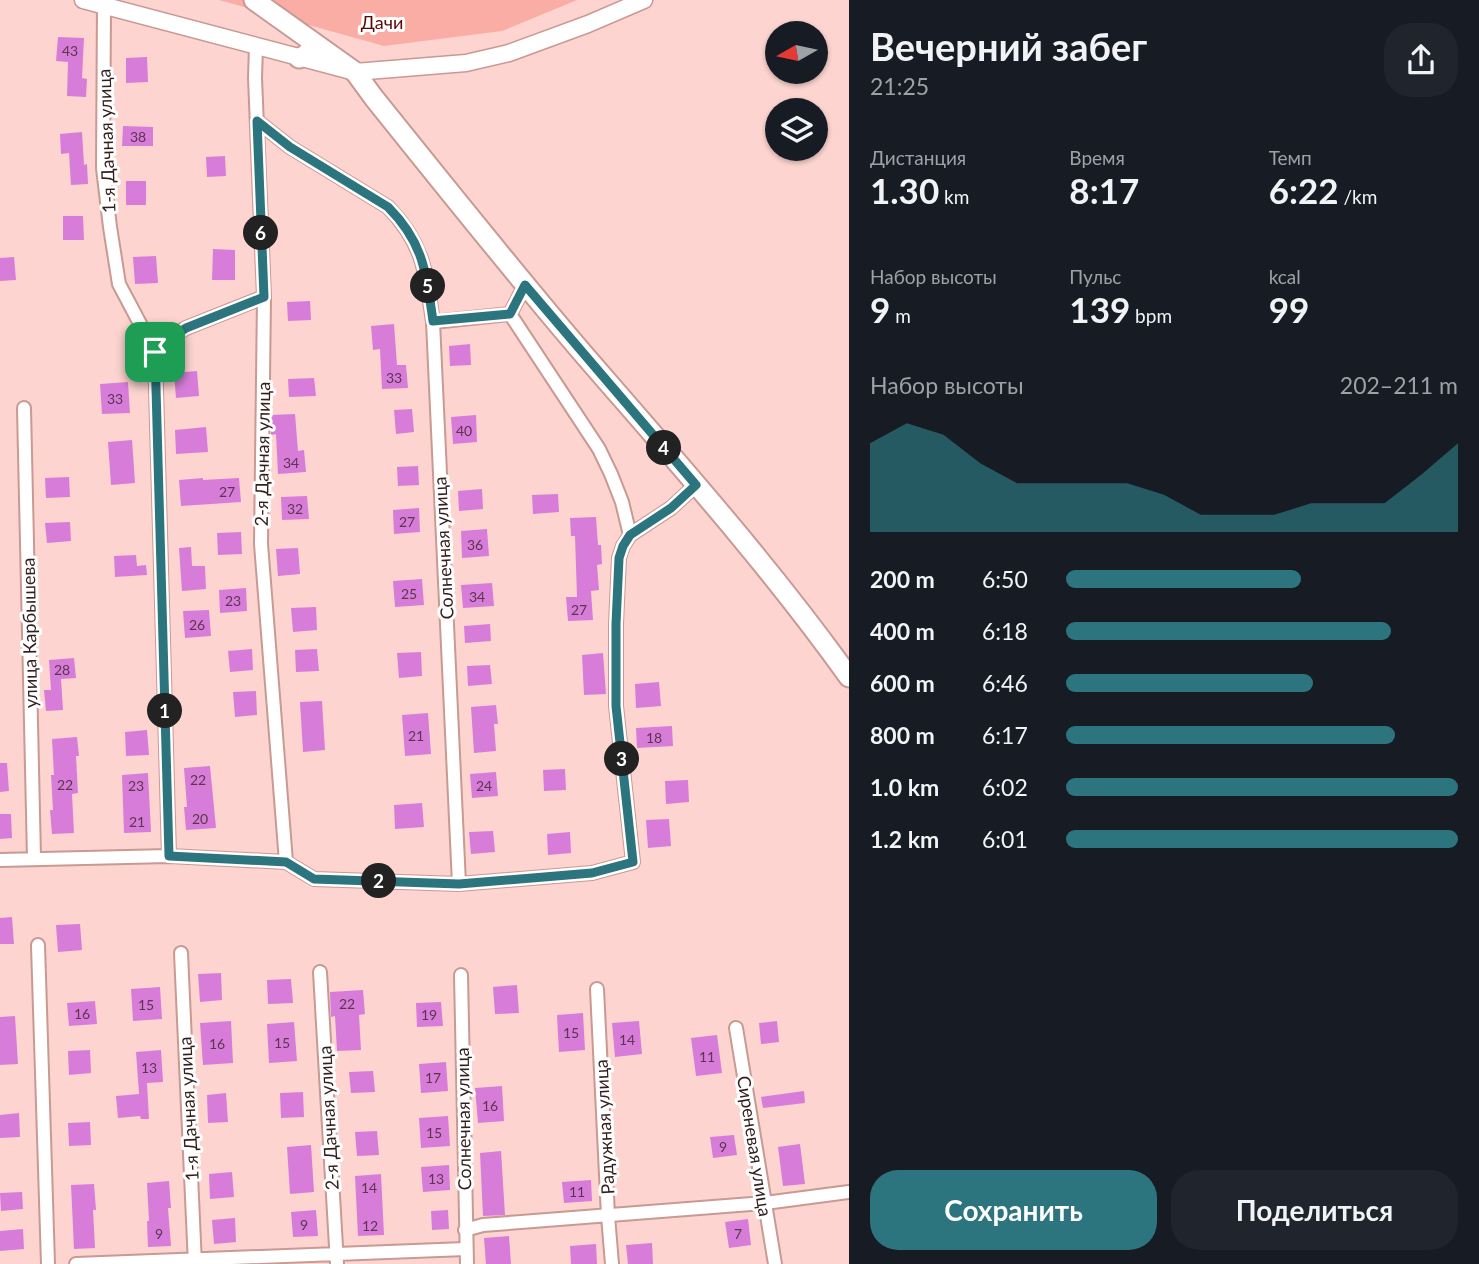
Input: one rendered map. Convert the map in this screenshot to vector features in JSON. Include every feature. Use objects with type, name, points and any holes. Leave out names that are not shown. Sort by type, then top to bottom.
[{"type":"main road","points":[[83,0],[355,72],[466,63],[509,52],[588,24],[644,0]]},
{"type":"main road","points":[[254,0],[355,72],[525,285],[794,603],[849,677]]},
{"type":"main road","points":[[299,58],[308,55],[311,41]]},
{"type":"street","name":"1-я Дачная улица","points":[[104,5],[103,167],[110,227],[119,284],[155,352],[169,856]]},
{"type":"street","name":"2-я Дачная улица","points":[[256,46],[264,297],[261,544],[286,862]]},
{"type":"street","name":"Солнечная улица","points":[[257,121],[290,147],[388,207],[417,246],[426,271],[433,321],[459,884]]},
{"type":"street","points":[[510,314],[525,285]]},
{"type":"street","points":[[155,352],[186,328],[264,297]]},
{"type":"street","points":[[433,321],[510,314]]},
{"type":"street","points":[[510,314],[599,449],[622,502],[630,535]]},
{"type":"street","name":"улица Карбышева","points":[[24,408],[34,858]]},
{"type":"street","points":[[0,860],[169,856],[286,862],[314,879],[459,884],[592,873],[633,862],[616,706],[619,558],[630,535],[671,508],[696,485]]},
{"type":"street","points":[[38,946],[48,1264]]},
{"type":"street","name":"1-я Дачная улица","points":[[181,953],[195,1262]]},
{"type":"street","name":"2-я Дачная улица","points":[[320,972],[336,1260]]},
{"type":"street","name":"Солнечная улица","points":[[461,975],[467,1264]]},
{"type":"street","name":"Радужная улица","points":[[597,989],[612,1264]]},
{"type":"street","name":"Сиреневая улица","points":[[736,1028],[775,1264]]},
{"type":"street","points":[[465,1230],[483,1225],[765,1203],[849,1192]]},
{"type":"street","points":[[76,1264],[336,1260],[466,1250]]},
{"type":"green space","name":"Дачи","points":[[219,0],[577,0],[502,31],[384,46]]},
{"type":"building","points":[[58,37],[84,38],[82,78],[87,79],[86,97],[67,96],[68,62],[56,61]]},
{"type":"building","points":[[147,57],[148,82],[126,83],[126,58]]},
{"type":"building","points":[[123,126],[153,127],[153,146],[122,146]]},
{"type":"building","points":[[82,132],[88,184],[71,185],[69,153],[61,154],[60,134]]},
{"type":"building","points":[[225,156],[226,176],[207,177],[206,157]]},
{"type":"building","points":[[126,181],[146,181],[146,205],[126,205]]},
{"type":"building","points":[[63,216],[83,216],[84,240],[63,240]]},
{"type":"building","points":[[213,249],[235,250],[235,280],[212,280]]},
{"type":"building","points":[[156,256],[158,283],[135,284],[133,257]]},
{"type":"building","points":[[14,257],[16,280],[0,281],[0,258]]},
{"type":"building","points":[[310,301],[311,320],[288,321],[287,302]]},
{"type":"building","points":[[394,324],[397,365],[406,365],[408,388],[382,389],[380,349],[373,350],[371,326]]},
{"type":"building","points":[[470,344],[471,365],[450,366],[449,346]]},
{"type":"building","points":[[197,371],[199,396],[176,398],[174,373]]},
{"type":"building","points":[[314,378],[316,396],[289,397],[288,379]]},
{"type":"building","points":[[128,382],[130,413],[102,414],[100,384]]},
{"type":"building","points":[[412,409],[414,432],[396,434],[394,410]]},
{"type":"building","points":[[295,414],[298,451],[304,450],[306,472],[278,474],[276,434],[271,435],[271,415]]},
{"type":"building","points":[[476,415],[477,442],[453,444],[451,417]]},
{"type":"building","points":[[206,427],[208,452],[176,454],[175,430]]},
{"type":"building","points":[[132,440],[135,483],[111,485],[108,442]]},
{"type":"building","points":[[418,466],[419,485],[398,486],[397,467]]},
{"type":"building","points":[[69,477],[70,497],[46,498],[45,478]]},
{"type":"building","points":[[239,478],[241,502],[181,506],[179,480]]},
{"type":"building","points":[[482,489],[483,509],[459,511],[458,491]]},
{"type":"building","points":[[558,494],[559,512],[533,514],[532,495]]},
{"type":"building","points":[[307,496],[309,519],[282,520],[281,497]]},
{"type":"building","points":[[419,508],[420,532],[394,534],[393,510]]},
{"type":"building","points":[[596,517],[602,564],[597,565],[599,590],[591,591],[593,620],[568,621],[566,597],[577,597],[575,536],[571,536],[570,518]]},
{"type":"building","points":[[70,522],[71,541],[47,543],[45,523]]},
{"type":"building","points":[[487,529],[489,556],[462,558],[461,531]]},
{"type":"building","points":[[241,532],[242,554],[218,555],[217,533]]},
{"type":"building","points":[[191,547],[192,566],[205,566],[206,589],[182,591],[179,548]]},
{"type":"building","points":[[298,548],[300,574],[278,576],[276,549]]},
{"type":"building","points":[[136,555],[137,566],[146,565],[147,575],[115,577],[114,556]]},
{"type":"building","points":[[422,579],[424,605],[395,607],[393,581]]},
{"type":"building","points":[[492,583],[494,606],[463,608],[461,585]]},
{"type":"building","points":[[246,588],[247,611],[220,613],[219,590]]},
{"type":"building","points":[[316,607],[317,630],[293,632],[291,608]]},
{"type":"building","points":[[209,610],[211,636],[185,638],[183,611]]},
{"type":"building","points":[[490,624],[491,641],[465,643],[464,626]]},
{"type":"building","points":[[252,649],[253,670],[230,672],[228,651]]},
{"type":"building","points":[[317,649],[319,671],[296,672],[295,650]]},
{"type":"building","points":[[421,652],[422,676],[399,678],[397,653]]},
{"type":"building","points":[[603,653],[606,694],[584,695],[582,655]]},
{"type":"building","points":[[74,658],[76,678],[61,679],[63,710],[46,711],[44,690],[51,690],[49,660]]},
{"type":"building","points":[[490,665],[492,684],[468,686],[467,666]]},
{"type":"building","points":[[659,682],[661,706],[636,708],[635,684]]},
{"type":"building","points":[[256,691],[257,715],[235,717],[233,692]]},
{"type":"building","points":[[322,701],[325,750],[303,752],[300,702]]},
{"type":"building","points":[[496,705],[496,751],[474,753],[471,707]]},
{"type":"building","points":[[428,713],[431,754],[405,756],[402,715]]},
{"type":"building","points":[[672,726],[673,746],[637,748],[636,728]]},
{"type":"building","points":[[147,730],[149,755],[126,756],[125,732]]},
{"type":"building","points":[[77,737],[78,793],[72,794],[74,833],[52,834],[52,739]]},
{"type":"building","points":[[0,763],[7,763],[9,791],[0,792]]},
{"type":"building","points":[[210,766],[216,828],[186,830],[184,768]]},
{"type":"building","points":[[565,769],[566,790],[544,791],[543,770]]},
{"type":"building","points":[[496,772],[498,796],[472,798],[470,774]]},
{"type":"building","points":[[148,773],[151,832],[124,833],[122,775]]},
{"type":"building","points":[[688,780],[689,802],[666,804],[665,781]]},
{"type":"building","points":[[422,803],[424,827],[395,829],[394,805]]},
{"type":"building","points":[[0,814],[11,814],[12,838],[0,839]]},
{"type":"building","points":[[669,819],[671,846],[648,848],[646,820]]},
{"type":"building","points":[[493,831],[495,852],[471,854],[469,832]]},
{"type":"building","points":[[570,832],[571,853],[548,855],[547,834]]},
{"type":"building","points":[[12,917],[14,944],[0,944],[0,918]]},
{"type":"building","points":[[80,924],[82,950],[58,952],[56,925]]},
{"type":"building","points":[[221,973],[222,1000],[200,1002],[198,974]]},
{"type":"building","points":[[291,979],[293,1003],[268,1004],[267,980]]},
{"type":"building","points":[[517,985],[519,1013],[495,1014],[493,987]]},
{"type":"building","points":[[160,987],[162,1019],[133,1021],[131,989]]},
{"type":"building","points":[[363,990],[365,1014],[359,1015],[361,1050],[337,1051],[335,1016],[331,1017],[330,992]]},
{"type":"building","points":[[95,1001],[97,1024],[69,1026],[67,1003]]},
{"type":"building","points":[[441,1002],[443,1026],[417,1027],[416,1003]]},
{"type":"building","points":[[583,1013],[585,1050],[559,1052],[557,1015]]},
{"type":"building","points":[[15,1016],[18,1064],[0,1065],[0,1017]]},
{"type":"building","points":[[231,1021],[233,1063],[203,1065],[200,1023]]},
{"type":"building","points":[[639,1021],[642,1054],[615,1057],[612,1023]]},
{"type":"building","points":[[777,1021],[779,1042],[761,1044],[759,1023]]},
{"type":"building","points":[[294,1022],[297,1061],[269,1063],[267,1024]]},
{"type":"building","points":[[717,1035],[722,1073],[696,1076],[691,1038]]},
{"type":"building","points":[[90,1050],[91,1073],[69,1075],[68,1051]]},
{"type":"building","points":[[161,1050],[163,1082],[147,1083],[149,1119],[141,1119],[140,1116],[118,1118],[116,1096],[139,1094],[136,1052]]},
{"type":"building","points":[[446,1062],[448,1091],[421,1093],[419,1064]]},
{"type":"building","points":[[373,1071],[375,1092],[351,1093],[349,1072]]},
{"type":"building","points":[[502,1086],[504,1121],[478,1123],[475,1088]]},
{"type":"building","points":[[804,1091],[805,1103],[763,1108],[761,1097]]},
{"type":"building","points":[[303,1092],[304,1117],[281,1118],[280,1093]]},
{"type":"building","points":[[226,1093],[228,1122],[208,1123],[207,1095]]},
{"type":"building","points":[[19,1113],[20,1137],[0,1138],[0,1115]]},
{"type":"building","points":[[448,1116],[450,1146],[421,1148],[419,1118]]},
{"type":"building","points":[[90,1122],[91,1145],[69,1146],[68,1123]]},
{"type":"building","points":[[377,1131],[379,1155],[357,1156],[355,1132]]},
{"type":"building","points":[[734,1135],[737,1155],[713,1158],[710,1137]]},
{"type":"building","points":[[800,1144],[805,1184],[783,1186],[778,1147]]},
{"type":"building","points":[[311,1145],[314,1192],[290,1194],[287,1147]]},
{"type":"building","points":[[501,1151],[505,1215],[483,1216],[480,1153]]},
{"type":"building","points":[[449,1165],[450,1190],[423,1192],[421,1167]]},
{"type":"building","points":[[232,1172],[234,1197],[210,1199],[209,1174]]},
{"type":"building","points":[[381,1174],[384,1235],[358,1236],[355,1176]]},
{"type":"building","points":[[591,1180],[592,1201],[564,1203],[562,1182]]},
{"type":"building","points":[[169,1181],[171,1246],[148,1247],[147,1183]]},
{"type":"building","points":[[94,1184],[95,1248],[74,1249],[71,1185]]},
{"type":"building","points":[[22,1192],[23,1209],[1,1211],[0,1193]]},
{"type":"building","points":[[316,1210],[318,1236],[293,1237],[291,1212]]},
{"type":"building","points":[[448,1210],[449,1229],[432,1230],[431,1211]]},
{"type":"building","points":[[235,1218],[236,1242],[214,1244],[212,1220]]},
{"type":"building","points":[[748,1219],[751,1245],[729,1248],[725,1222]]},
{"type":"building","points":[[23,1229],[24,1249],[0,1251],[0,1231]]},
{"type":"building","points":[[509,1236],[511,1264],[486,1264],[484,1238]]},
{"type":"building","points":[[652,1243],[653,1264],[628,1264],[626,1245]]},
{"type":"building","points":[[596,1244],[597,1264],[571,1264],[570,1246]]},
{"type":"route","points":[[257,121],[290,147],[388,207],[398,218],[417,246],[426,271],[433,321],[510,314],[525,285],[696,485],[671,508],[630,535],[619,558],[616,706],[633,862],[592,873],[459,884],[314,879],[286,862],[169,856],[155,352],[186,328],[264,297],[257,121]]}]
